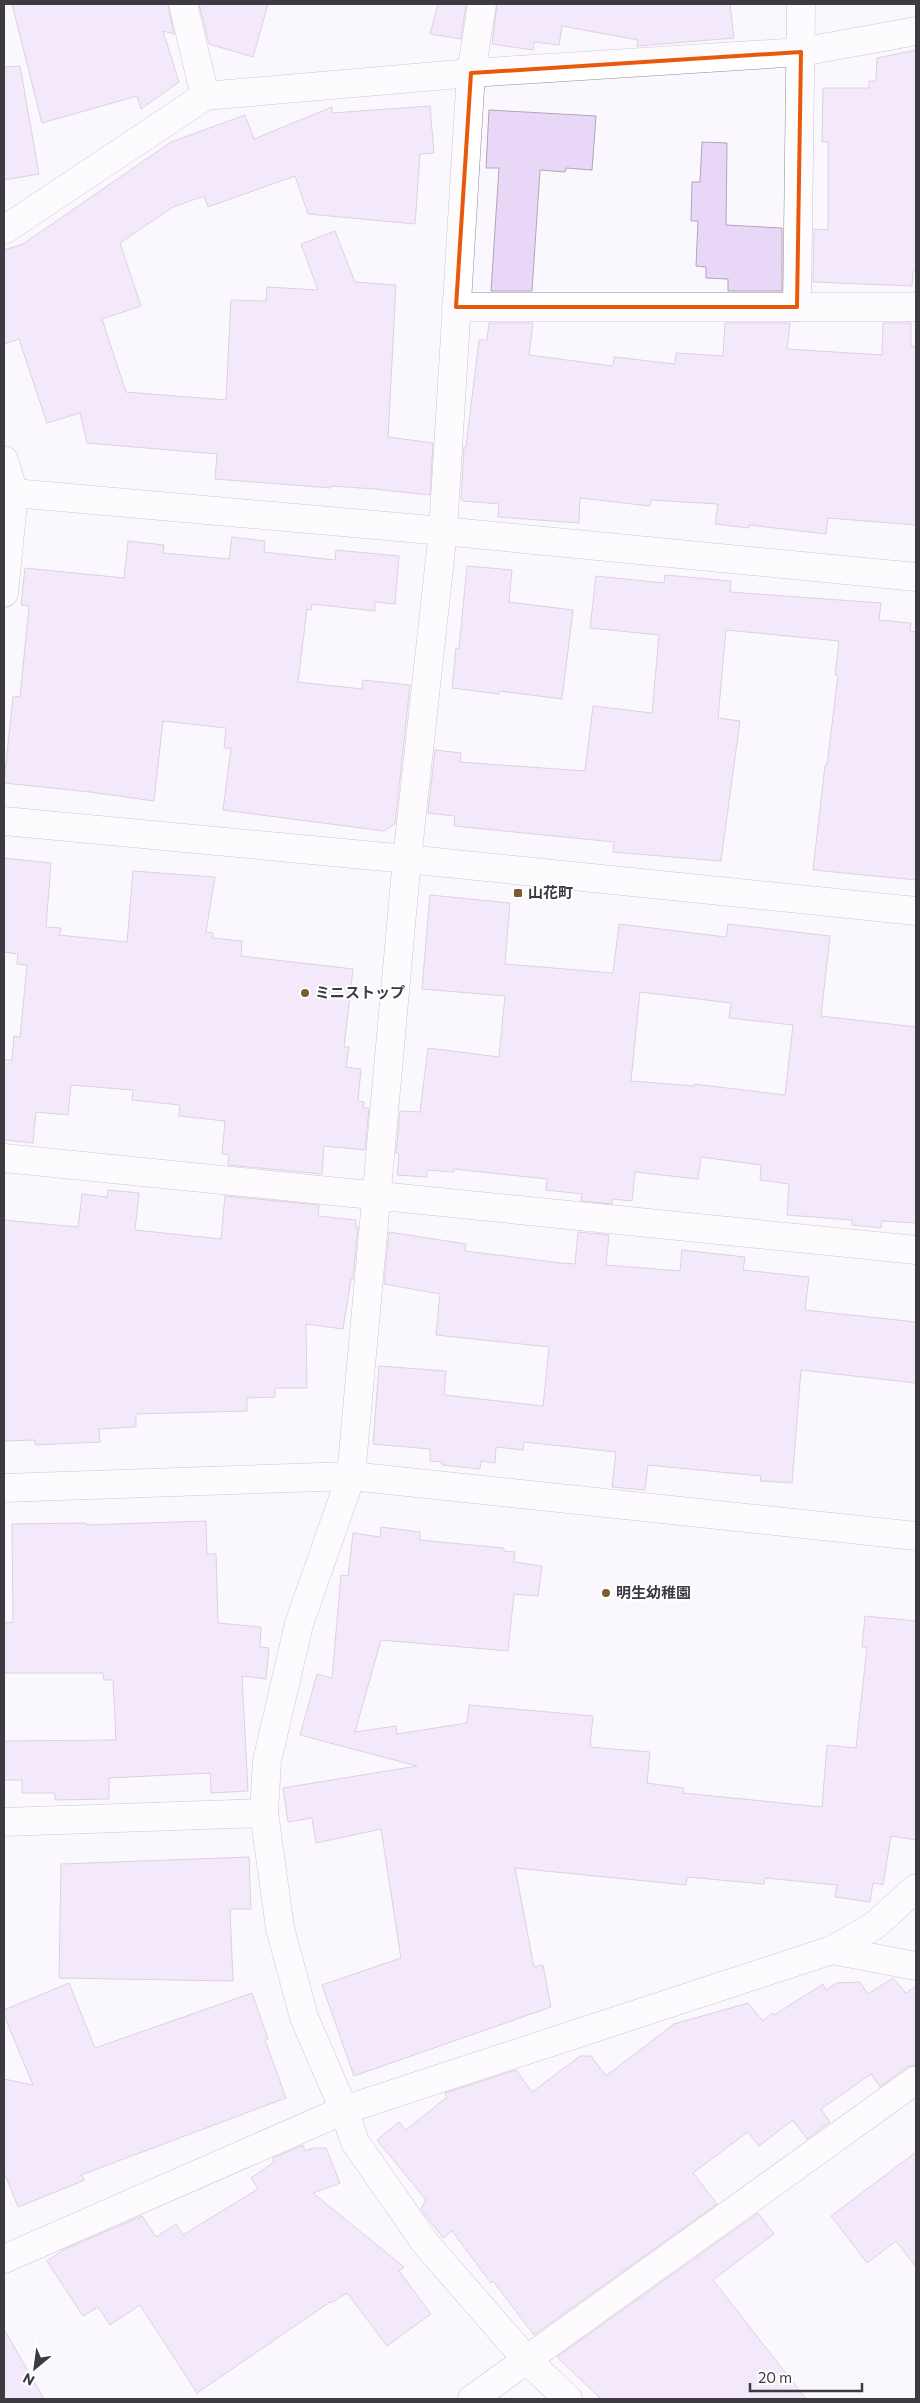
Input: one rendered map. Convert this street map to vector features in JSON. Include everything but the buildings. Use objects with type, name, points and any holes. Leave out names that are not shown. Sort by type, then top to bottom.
[{"type":"street","points":[[183,4],[205,96]]},
{"type":"street","points":[[482,4],[471,73],[443,531],[407,859],[351,1476],[299,1624],[267,1761],[264,1813],[280,1928],[304,2017],[344,2110],[355,2142],[426,2244],[527,2360],[568,2399]]},
{"type":"street","points":[[797,307],[801,4]]},
{"type":"street","points":[[4,230],[205,96],[471,73],[801,52],[916,31]]},
{"type":"street","points":[[456,307],[916,308]]},
{"type":"street","points":[[4,460],[14,493],[4,593]]},
{"type":"street","points":[[14,493],[443,531],[916,577]]},
{"type":"street","points":[[4,821],[407,859],[916,911]]},
{"type":"street","points":[[4,1158],[916,1250]]},
{"type":"street","points":[[4,1488],[351,1476],[916,1536]]},
{"type":"street","points":[[4,1822],[264,1813]]},
{"type":"street","points":[[4,2259],[344,2110],[832,1950],[874,1926],[916,1888]]},
{"type":"street","points":[[832,1950],[916,1966]]},
{"type":"street","points":[[472,2399],[916,2080]]},
{"type":"highlighted area","points":[[801,52],[797,307],[456,307],[471,73]]},
{"type":"place","name":"山花町","points":[[518,893]]},
{"type":"place","name":"ミニストップ","points":[[305,993]]},
{"type":"place","name":"明生幼稚園","points":[[606,1593]]}]
